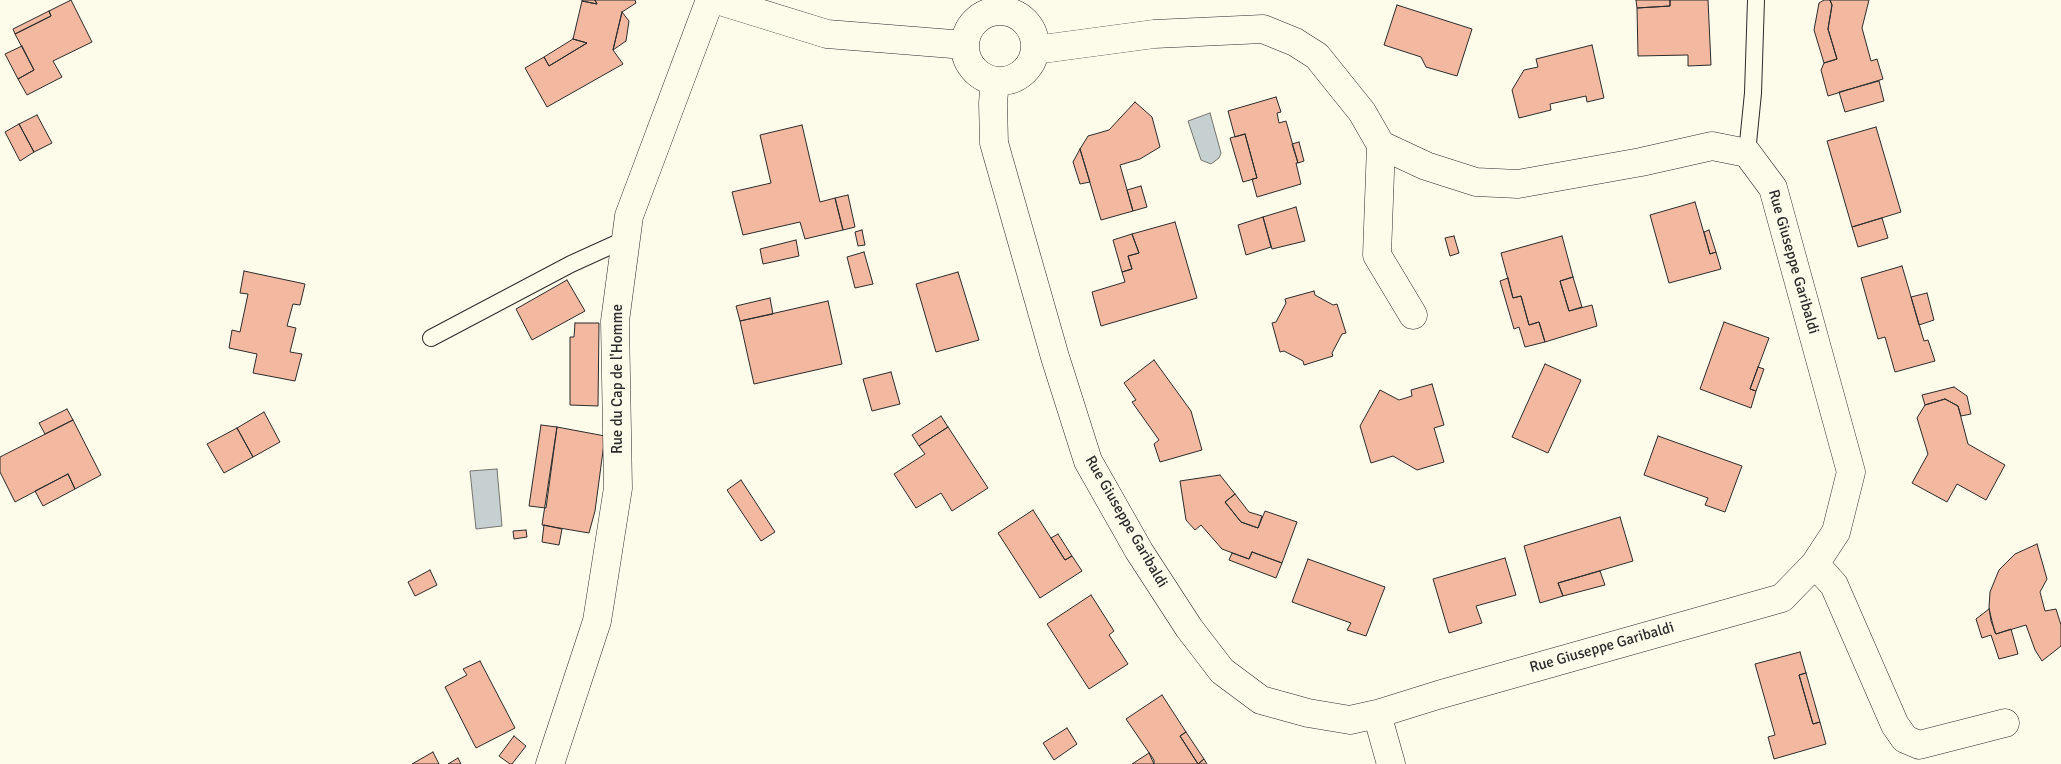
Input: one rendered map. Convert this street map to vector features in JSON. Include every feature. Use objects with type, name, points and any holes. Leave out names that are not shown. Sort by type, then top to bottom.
[{"type":"street","name":"Rue du Cap de l'Homme","points":[[550,764],[598,621],[618,488],[615,321],[629,216],[710,0]]},
{"type":"street","points":[[717,0],[827,34],[964,45]]},
{"type":"street","points":[[991,11],[1003,11],[1014,13],[1024,19],[1031,28],[1035,38],[1036,50],[1032,62],[1020,75],[1003,82],[980,76],[972,68],[966,57],[964,45],[972,24],[991,11]]},
{"type":"street","points":[[1036,50],[1154,34],[1263,29],[1295,42],[1317,56],[1362,112],[1381,145],[1377,255],[1413,315]]},
{"type":"street","name":"Rue Giuseppe Garibaldi","points":[[995,81],[993,103],[994,143],[1055,357],[1088,461],[1139,551],[1189,628],[1222,671],[1260,700],[1308,713],[1350,720],[1377,714],[1782,598],[1815,564],[1836,532],[1851,472],[1774,188],[1747,153]]},
{"type":"street","points":[[1381,145],[1426,166],[1476,182],[1518,184],[1640,162],[1712,146],[1747,153]]},
{"type":"street","points":[[1815,564],[1834,585],[1895,725],[1905,739],[1919,745],[2005,723]]},
{"type":"street","points":[[1377,714],[1391,764]]},
{"type":"lane","points":[[1747,153],[1753,94],[1756,0]]},
{"type":"lane","points":[[431,338],[571,264],[626,240]]},
{"type":"shaded area","points":[[1210,113],[1221,153],[1219,158],[1211,164],[1201,160],[1188,121]]},
{"type":"shaded area","points":[[497,469],[502,526],[476,529],[470,471]]},
{"type":"building","points":[[71,0],[92,42],[53,61],[62,77],[27,95],[18,79],[34,70],[15,34],[51,16],[49,11]]},
{"type":"building","points":[[595,0],[597,4],[582,1]]},
{"type":"building","points":[[595,0],[635,0],[636,3],[622,12],[613,50],[623,64],[547,107],[525,68],[544,57],[549,66],[587,43],[573,39],[582,1],[597,4]]},
{"type":"building","points":[[1636,0],[1670,0],[1670,6],[1637,8]]},
{"type":"building","points":[[1670,0],[1708,0],[1711,65],[1688,66],[1688,55],[1638,56],[1637,8],[1670,6]]},
{"type":"building","points":[[1824,0],[1830,0],[1832,5],[1828,29],[1837,59],[1824,63],[1814,30],[1819,3]]},
{"type":"building","points":[[1830,0],[1869,0],[1862,28],[1871,61],[1877,59],[1883,79],[1828,96],[1821,70],[1824,63],[1837,59],[1828,29],[1832,5]]},
{"type":"building","points":[[1397,5],[1472,29],[1457,76],[1426,67],[1421,57],[1384,45]]},
{"type":"building","points":[[49,11],[51,16],[15,34],[13,29]]},
{"type":"building","points":[[622,12],[629,21],[626,41],[613,50]]},
{"type":"building","points":[[573,39],[587,43],[549,66],[544,57]]},
{"type":"building","points":[[1592,45],[1604,98],[1587,102],[1586,96],[1550,104],[1551,110],[1519,118],[1512,90],[1524,70],[1538,67],[1536,59]]},
{"type":"building","points":[[22,46],[34,70],[18,79],[5,54]]},
{"type":"building","points":[[1879,81],[1884,101],[1845,112],[1839,92]]},
{"type":"building","points":[[1276,97],[1281,112],[1277,113],[1279,123],[1286,121],[1298,163],[1296,163],[1301,184],[1257,197],[1252,179],[1257,178],[1245,134],[1235,137],[1228,111]]},
{"type":"building","points":[[1135,102],[1152,117],[1160,147],[1140,159],[1120,165],[1133,211],[1101,220],[1080,149],[1088,136],[1109,130]]},
{"type":"building","points":[[37,115],[52,143],[34,152],[19,124]]},
{"type":"building","points":[[19,124],[34,152],[20,161],[5,132]]},
{"type":"building","points":[[802,125],[820,202],[835,198],[843,230],[805,239],[800,222],[743,235],[732,192],[771,183],[760,135]]},
{"type":"building","points":[[1876,127],[1901,212],[1852,227],[1827,141]]},
{"type":"building","points":[[1245,134],[1257,178],[1243,182],[1230,138]]},
{"type":"building","points":[[1299,142],[1304,161],[1298,163],[1292,144]]},
{"type":"building","points":[[1080,149],[1090,182],[1080,184],[1073,162]]},
{"type":"building","points":[[1141,186],[1147,207],[1133,211],[1127,190]]},
{"type":"building","points":[[848,195],[855,227],[843,230],[835,198]]},
{"type":"building","points":[[1695,202],[1710,254],[1716,252],[1721,269],[1669,283],[1650,215]]},
{"type":"building","points":[[1296,207],[1305,241],[1272,249],[1263,217]]},
{"type":"building","points":[[1263,217],[1271,247],[1246,255],[1238,225]]},
{"type":"building","points":[[1882,218],[1888,238],[1858,247],[1852,227]]},
{"type":"building","points":[[1175,222],[1197,298],[1101,326],[1092,292],[1125,282],[1122,272],[1132,269],[1128,256],[1139,253],[1132,234]]},
{"type":"building","points":[[862,230],[865,245],[858,246],[855,232]]},
{"type":"building","points":[[1709,230],[1716,252],[1710,254],[1704,232]]},
{"type":"building","points":[[1132,234],[1139,253],[1128,256],[1132,269],[1122,272],[1113,240]]},
{"type":"building","points":[[1454,236],[1459,253],[1450,256],[1445,238]]},
{"type":"building","points":[[1562,236],[1573,277],[1560,281],[1569,311],[1592,305],[1597,326],[1545,342],[1539,322],[1529,325],[1521,296],[1513,298],[1501,253]]},
{"type":"building","points":[[796,240],[799,256],[763,264],[760,249]]},
{"type":"building","points":[[864,252],[873,284],[855,288],[847,257]]},
{"type":"building","points":[[1902,266],[1924,341],[1928,340],[1935,361],[1895,372],[1885,337],[1878,339],[1861,278]]},
{"type":"building","points":[[244,271],[305,284],[300,305],[293,304],[287,326],[296,328],[290,352],[302,354],[295,381],[253,373],[257,354],[229,348],[232,330],[240,332],[248,294],[240,293]]},
{"type":"building","points":[[958,272],[979,340],[936,352],[916,284]]},
{"type":"building","points":[[1573,277],[1582,307],[1569,311],[1560,281]]},
{"type":"building","points":[[1508,278],[1513,298],[1521,296],[1529,325],[1539,322],[1545,342],[1525,347],[1519,327],[1514,329],[1500,281]]},
{"type":"building","points":[[567,280],[585,311],[532,340],[516,309]]},
{"type":"building","points":[[1314,291],[1315,295],[1333,305],[1337,304],[1346,333],[1342,334],[1332,353],[1333,356],[1304,365],[1303,361],[1284,351],[1280,352],[1272,323],[1276,322],[1286,303],[1285,299]]},
{"type":"building","points":[[1927,293],[1934,320],[1919,325],[1911,297]]},
{"type":"building","points":[[770,298],[773,314],[740,321],[736,306]]},
{"type":"building","points":[[828,301],[842,364],[754,384],[740,321]]},
{"type":"building","points":[[1724,322],[1769,338],[1750,389],[1756,391],[1751,408],[1700,389]]},
{"type":"building","points":[[575,323],[599,323],[598,406],[570,405],[570,337],[574,337]]},
{"type":"building","points":[[1154,360],[1191,411],[1202,450],[1160,462],[1154,444],[1159,440],[1132,402],[1136,400],[1124,383]]},
{"type":"building","points":[[1545,364],[1581,380],[1548,453],[1512,437]]},
{"type":"building","points":[[1758,367],[1764,369],[1756,391],[1750,389]]},
{"type":"building","points":[[891,372],[900,404],[872,411],[863,379]]},
{"type":"building","points":[[1432,384],[1444,425],[1434,428],[1444,462],[1417,470],[1393,456],[1371,463],[1360,426],[1380,390],[1399,400],[1412,396],[1411,390]]},
{"type":"building","points":[[1954,387],[1967,396],[1971,414],[1961,416],[1958,406],[1945,399],[1925,405],[1922,395]]},
{"type":"building","points":[[1945,399],[1958,406],[1968,444],[2005,465],[1986,500],[1957,484],[1947,502],[1912,483],[1928,454],[1917,418],[1925,405]]},
{"type":"building","points":[[67,409],[73,420],[45,434],[39,423]]},
{"type":"building","points":[[264,412],[280,442],[253,457],[237,428]]},
{"type":"building","points":[[941,416],[948,427],[919,446],[912,435]]},
{"type":"building","points":[[73,420],[101,475],[75,489],[68,474],[15,502],[0,472],[0,457]]},
{"type":"building","points":[[541,425],[557,427],[546,508],[529,506]]},
{"type":"building","points":[[557,427],[605,436],[595,511],[589,533],[542,525]]},
{"type":"building","points":[[948,427],[988,488],[952,511],[941,493],[916,508],[894,474],[925,454],[919,446]]},
{"type":"building","points":[[237,428],[253,457],[224,473],[207,444]]},
{"type":"building","points":[[1658,436],[1742,466],[1725,512],[1705,505],[1708,498],[1644,475]]},
{"type":"building","points":[[68,474],[75,489],[43,506],[35,491]]},
{"type":"building","points":[[1220,475],[1235,494],[1225,502],[1241,522],[1258,528],[1265,511],[1297,522],[1282,563],[1252,552],[1249,559],[1222,549],[1201,525],[1195,530],[1186,520],[1180,481]]},
{"type":"building","points":[[741,480],[775,532],[761,541],[727,490]]},
{"type":"building","points":[[1235,494],[1249,512],[1262,516],[1258,528],[1241,522],[1225,502]]},
{"type":"building","points":[[1033,510],[1065,560],[1072,556],[1082,571],[1040,598],[998,533]]},
{"type":"building","points":[[1620,517],[1633,561],[1558,583],[1563,596],[1540,603],[1524,546]]},
{"type":"building","points":[[544,525],[562,529],[559,545],[542,542]]},
{"type":"building","points":[[526,530],[527,537],[514,539],[513,531]]},
{"type":"building","points":[[1058,534],[1072,556],[1065,560],[1051,538]]},
{"type":"building","points":[[2037,544],[2047,579],[2040,592],[2045,611],[2056,609],[2061,625],[2061,646],[2042,661],[2035,650],[2026,625],[1996,634],[1991,621],[1989,607],[1990,592],[1999,570],[2015,554]]},
{"type":"building","points":[[1252,552],[1282,563],[1276,578],[1229,560],[1232,553],[1249,559]]},
{"type":"building","points":[[1505,558],[1516,595],[1476,606],[1482,623],[1449,633],[1433,579]]},
{"type":"building","points":[[1308,559],[1385,587],[1366,636],[1347,630],[1351,623],[1292,602]]},
{"type":"building","points":[[430,570],[437,585],[415,596],[408,582]]},
{"type":"building","points":[[1600,571],[1605,585],[1563,596],[1558,583]]},
{"type":"building","points":[[1091,595],[1114,631],[1109,635],[1128,664],[1089,689],[1047,624]]},
{"type":"building","points":[[1989,609],[1995,633],[2011,629],[2018,654],[1999,659],[1991,635],[1982,638],[1976,619]]},
{"type":"building","points":[[1800,652],[1806,673],[1799,675],[1813,724],[1820,722],[1826,744],[1774,759],[1768,737],[1775,735],[1755,664]]},
{"type":"building","points":[[480,661],[515,728],[476,748],[445,687],[467,675],[463,669]]},
{"type":"building","points":[[1806,673],[1820,722],[1813,724],[1799,675]]},
{"type":"building","points":[[1162,695],[1186,732],[1180,736],[1198,764],[1154,764],[1154,760],[1126,719]]},
{"type":"building","points":[[1067,728],[1077,744],[1054,760],[1043,743]]},
{"type":"building","points":[[1186,732],[1204,759],[1198,764],[1180,736]]},
{"type":"building","points":[[514,736],[526,746],[510,764],[499,756]]},
{"type":"building","points":[[433,752],[439,764],[412,764]]},
{"type":"building","points":[[1149,753],[1154,764],[1132,764]]},
{"type":"building","points":[[458,758],[461,764],[448,764]]},
{"type":"building","points":[[1204,759],[1207,764],[1198,764]]}]
